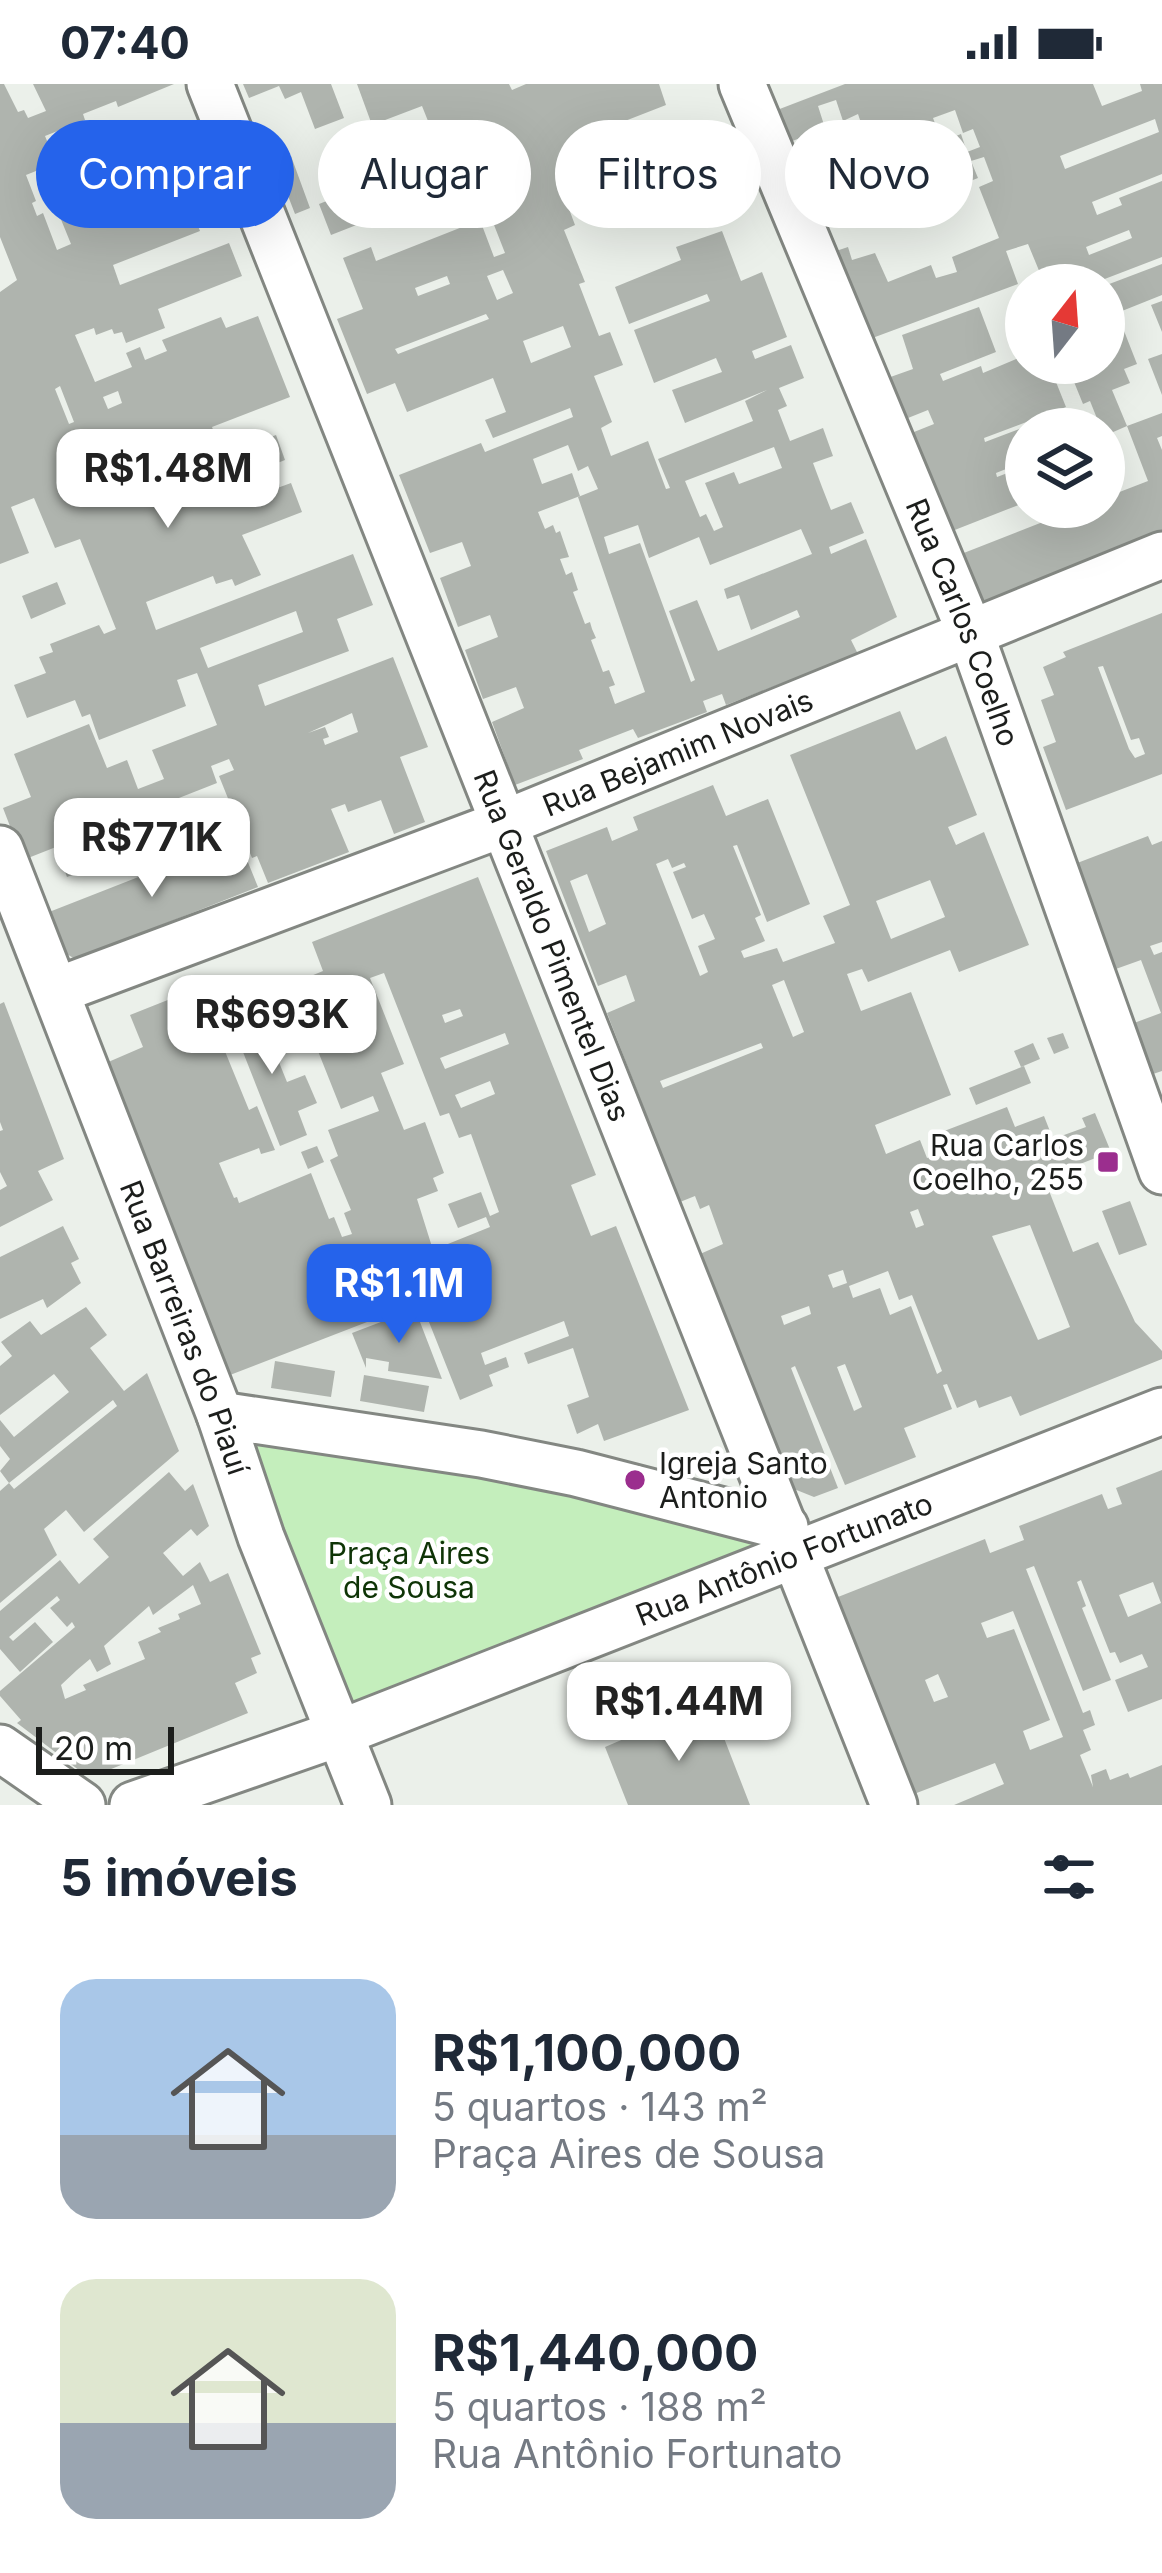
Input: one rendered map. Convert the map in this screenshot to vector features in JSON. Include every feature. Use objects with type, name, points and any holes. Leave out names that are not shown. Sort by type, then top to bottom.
[{"type":"street","name":"Rua Geraldo Pimentel Dias","points":[[210,84],[894,1805]]},
{"type":"street","name":"Rua Carlos Coelho","points":[[742,84],[970,632],[1162,1171]]},
{"type":"street","name":"Rua Bejamim Novais","points":[[56,991],[505,823],[1162,555]]},
{"type":"street","name":"Rua Barreiras do Piauí","points":[[0,848],[220,1415],[261,1538],[368,1805]]},
{"type":"street","name":"Rua Antônio Fortunato","points":[[133,1805],[337,1734],[790,1539],[1162,1412]]},
{"type":"street","points":[[220,1415],[557,1469],[790,1539]]},
{"type":"street","points":[[0,1748],[82,1805]]},
{"type":"green space","name":"Praça Aires de Sousa","points":[[214,1408],[792,1546],[343,1725]]},
{"type":"building","points":[[0,84],[18,112],[24,110],[28,118],[46,111],[33,84],[174,84],[118,107],[116,101],[83,114],[85,120],[36,120],[36,171],[26,175],[36,201],[32,203],[36,228],[49,228],[57,250],[71,244],[64,228],[199,228],[113,265],[120,285],[229,243],[242,276],[158,309],[165,328],[126,343],[122,332],[114,334],[112,329],[96,335],[94,328],[75,335],[95,382],[132,367],[126,353],[140,347],[145,360],[167,351],[162,340],[221,317],[226,328],[258,316],[290,397],[212,427],[221,450],[149,478],[140,455],[133,459],[144,489],[246,449],[242,440],[260,433],[263,440],[276,435],[285,460],[232,481],[239,502],[291,483],[302,512],[242,535],[261,575],[235,586],[232,579],[216,584],[213,576],[146,602],[156,630],[353,554],[373,605],[337,619],[349,651],[258,685],[265,706],[393,657],[428,747],[400,757],[425,822],[394,834],[381,800],[348,812],[345,804],[331,809],[349,852],[268,883],[257,856],[252,858],[219,776],[234,770],[229,759],[211,766],[217,783],[156,807],[163,823],[149,829],[154,842],[67,877],[56,847],[23,860],[3,808],[31,797],[14,754],[89,724],[107,768],[127,760],[138,789],[164,779],[152,750],[217,725],[197,673],[177,680],[186,706],[99,740],[90,714],[82,717],[75,700],[27,718],[14,685],[46,673],[39,657],[53,652],[50,644],[99,625],[104,634],[116,629],[80,539],[55,548],[34,498],[11,507],[29,553],[0,564],[0,292],[17,280],[0,237]],"holes":[[[60,386],[74,422],[69,424],[55,389]],[[118,391],[122,403],[108,409],[103,397]],[[296,611],[303,632],[208,668],[200,648]],[[352,713],[358,732],[325,745],[323,739],[329,737],[325,727],[308,733]]]},
{"type":"building","points":[[243,84],[331,84],[344,118],[318,120],[315,129],[301,92],[285,99],[279,86],[249,98]]},
{"type":"building","points":[[357,84],[509,84],[512,90],[526,84],[659,84],[666,105],[628,120],[555,120],[555,228],[568,228],[564,230],[585,282],[579,284],[599,336],[610,332],[623,365],[594,376],[612,422],[601,428],[611,456],[648,441],[666,489],[670,488],[658,459],[753,421],[745,401],[767,390],[685,423],[672,390],[722,372],[716,358],[654,383],[634,330],[710,301],[707,294],[629,324],[615,287],[681,260],[676,247],[722,231],[741,281],[762,272],[787,337],[752,351],[755,359],[791,345],[804,378],[779,388],[787,406],[778,410],[790,441],[823,428],[833,456],[813,463],[822,487],[831,510],[851,502],[864,533],[829,547],[831,554],[866,539],[897,617],[851,640],[858,654],[726,705],[722,694],[703,701],[707,712],[638,738],[633,729],[579,750],[583,759],[515,785],[492,722],[524,708],[516,687],[483,699],[465,650],[498,637],[490,615],[458,627],[440,578],[471,566],[462,542],[430,553],[399,475],[481,443],[485,452],[573,417],[570,408],[493,438],[485,420],[506,412],[493,378],[407,412],[395,383],[367,394],[337,319],[363,309],[343,258],[371,247],[376,261],[460,228],[483,228],[494,257],[505,253],[495,228],[531,228],[531,120],[428,120],[422,106],[385,120],[370,120]],"holes":[[[503,270],[513,293],[497,300],[487,276]],[[447,276],[450,284],[418,296],[415,288]],[[486,314],[489,319],[398,354],[395,349]],[[563,326],[571,347],[531,363],[523,341]],[[568,445],[578,471],[588,466],[598,489],[578,497],[645,692],[615,704],[609,687],[615,685],[609,670],[603,672],[591,640],[596,638],[573,592],[578,590],[572,572],[566,575],[560,559],[569,557],[560,531],[556,533],[553,525],[545,529],[538,512],[580,496],[572,473],[542,484],[533,459]],[[774,447],[782,468],[739,484],[734,472],[705,483],[723,527],[714,531],[706,514],[700,517],[685,481]],[[638,525],[649,558],[699,537],[710,565],[801,529],[812,554],[724,589],[727,599],[739,595],[751,630],[797,610],[800,617],[718,651],[697,600],[669,611],[695,680],[691,682],[640,543],[609,554],[604,537]]]},
{"type":"building","points":[[845,84],[1093,84],[1102,106],[1142,91],[1140,84],[1162,84],[1162,174],[1092,202],[1097,215],[1122,205],[1119,198],[1162,181],[1162,257],[1125,271],[1125,264],[1036,264],[1028,244],[1006,251],[1011,264],[1005,264],[1005,289],[867,340],[833,252],[848,247],[852,260],[875,253],[888,282],[931,265],[936,278],[957,272],[952,257],[999,238],[979,187],[993,181],[984,157],[973,160],[973,150],[980,147],[973,120],[958,120],[955,110],[934,120],[860,120],[858,114],[843,120],[836,100],[818,106],[822,120],[785,120],[785,130],[777,110]],"holes":[[[1155,119],[1159,132],[1065,169],[1060,156]],[[1129,230],[1132,238],[1089,255],[1086,247]]]},
{"type":"building","points":[[294,164],[310,208],[294,211]]},
{"type":"building","points":[[1162,264],[1162,295],[1125,310],[1125,278]]},
{"type":"building","points":[[1162,301],[1162,332],[1151,305]]},
{"type":"building","points":[[979,307],[996,352],[940,374],[943,381],[981,366],[983,373],[1005,364],[1005,384],[1057,384],[1066,407],[1005,408],[1005,430],[984,438],[985,442],[1005,434],[1005,469],[996,473],[997,477],[1005,474],[1005,510],[942,535],[904,436],[934,424],[928,410],[898,422],[882,380],[913,369],[902,335]]},
{"type":"building","points":[[1125,333],[1137,364],[1125,369]]},
{"type":"building","points":[[1162,354],[1162,395],[1148,359]]},
{"type":"building","points":[[1125,371],[1130,383],[1112,390],[1120,408],[1093,408],[1090,401],[1083,404],[1075,384],[1125,384]]},
{"type":"building","points":[[1162,413],[1162,436],[1157,438],[1162,450],[1162,536],[978,608],[951,558],[1027,528],[1125,528],[1125,490],[1148,481],[1127,426]]},
{"type":"building","points":[[57,582],[66,604],[31,619],[22,596]]},
{"type":"building","points":[[1162,613],[1162,774],[1066,810],[1043,747],[1056,742],[1041,700],[1054,695],[1043,667],[1066,657],[1063,652]],"holes":[[[1103,666],[1131,740],[1139,738],[1145,754],[1135,758],[1129,749],[1098,667]]]},
{"type":"building","points":[[900,711],[916,750],[946,736],[977,815],[948,827],[956,845],[984,832],[1029,945],[959,972],[950,950],[868,982],[862,969],[847,974],[861,1011],[911,992],[951,1095],[875,1125],[886,1154],[920,1140],[927,1158],[945,1151],[939,1133],[1007,1107],[1015,1127],[1044,1116],[1053,1139],[1086,1127],[1082,1118],[1095,1113],[1111,1152],[1044,1178],[1073,1252],[1098,1242],[1135,1322],[1162,1351],[1162,1359],[1020,1416],[1011,1396],[979,1408],[976,1400],[957,1408],[947,1384],[943,1385],[952,1409],[904,1428],[916,1457],[845,1485],[795,1366],[791,1368],[838,1488],[814,1497],[789,1487],[700,1254],[723,1244],[709,1205],[700,1209],[695,1196],[680,1202],[607,1013],[635,1001],[626,975],[598,986],[546,851],[607,827],[612,841],[638,830],[633,817],[713,785],[726,816],[768,799],[810,904],[767,922],[737,845],[733,846],[761,915],[755,918],[765,941],[741,951],[744,958],[777,948],[783,962],[835,943],[823,916],[850,905],[790,755]],"holes":[[[668,859],[672,868],[684,863],[686,867],[673,872],[692,919],[704,914],[715,939],[698,946],[708,972],[700,976],[656,864]],[[587,874],[606,924],[589,932],[570,881]],[[930,880],[945,917],[891,939],[876,901]],[[784,980],[804,1032],[793,1037],[772,985]],[[761,1043],[763,1048],[663,1088],[660,1081]],[[918,1209],[924,1225],[916,1228],[910,1212]],[[1030,1225],[1070,1327],[1038,1340],[992,1236]],[[843,1270],[847,1283],[833,1288],[828,1275]],[[888,1271],[899,1300],[912,1295],[942,1371],[937,1374],[911,1306],[890,1315],[880,1288],[853,1298],[849,1286]],[[809,1306],[811,1314],[784,1325],[781,1316]],[[845,1364],[862,1407],[854,1411],[837,1367]]]},
{"type":"building","points":[[1148,836],[1152,845],[1162,841],[1162,942],[1150,946],[1154,955],[1162,952],[1162,1071],[1153,1074],[1134,1023],[1161,1013],[1141,960],[1113,970],[1072,865]]},
{"type":"building","points":[[238,838],[258,887],[75,959],[57,948],[44,914]]},
{"type":"building","points":[[478,877],[596,1175],[571,1185],[591,1236],[616,1226],[689,1410],[604,1441],[598,1424],[577,1434],[567,1405],[589,1397],[573,1348],[528,1364],[524,1353],[569,1336],[564,1321],[481,1353],[485,1365],[506,1357],[509,1367],[489,1375],[493,1386],[460,1400],[423,1307],[475,1287],[473,1281],[230,1375],[106,1063],[143,1047],[130,1015],[208,984],[231,1040],[222,1044],[249,1110],[257,1106],[275,1150],[261,1154],[259,1148],[219,1163],[234,1198],[239,1203],[311,1173],[329,1219],[334,1217],[342,1237],[352,1234],[344,1213],[351,1210],[330,1160],[338,1156],[328,1130],[379,1111],[373,1096],[341,1109],[310,1031],[291,1039],[272,992],[323,971],[312,942]],"holes":[[[384,973],[440,1116],[449,1113],[459,1138],[471,1134],[499,1212],[490,1216],[481,1192],[448,1204],[458,1228],[486,1217],[490,1227],[433,1250],[417,1199],[438,1191],[433,1178],[444,1173],[425,1122],[404,1130],[381,1073],[404,1064],[370,978]],[[460,1009],[463,1016],[445,1023],[442,1015]],[[505,1033],[509,1044],[445,1069],[440,1058]],[[490,1081],[495,1094],[461,1108],[455,1095]]]},
{"type":"building","points":[[4,1002],[64,1159],[38,1171],[53,1200],[0,1227],[0,1190],[7,1186],[0,1172],[0,1004]]},
{"type":"building","points":[[255,1003],[287,1082],[305,1075],[317,1103],[298,1111],[307,1135],[280,1146],[228,1014]]},
{"type":"building","points":[[1063,1033],[1069,1048],[1054,1054],[1047,1038]]},
{"type":"building","points":[[1033,1043],[1040,1059],[1021,1067],[1014,1051]]},
{"type":"building","points":[[1024,1066],[1031,1083],[976,1105],[969,1088]]},
{"type":"building","points":[[317,1146],[324,1162],[308,1169],[301,1152]]},
{"type":"building","points":[[1130,1201],[1147,1245],[1119,1255],[1102,1211]]},
{"type":"building","points":[[63,1226],[79,1259],[71,1263],[81,1283],[47,1308],[43,1299],[0,1319],[0,1257]]},
{"type":"building","points":[[86,1307],[107,1335],[90,1348],[124,1391],[147,1373],[179,1451],[84,1532],[66,1510],[44,1529],[57,1555],[0,1603],[0,1491],[9,1483],[0,1471],[10,1459],[0,1446],[0,1420],[14,1437],[69,1392],[54,1374],[0,1415],[0,1366],[12,1356],[1,1342],[30,1321],[41,1335]],"holes":[[[113,1400],[117,1406],[14,1489],[9,1483]]]},
{"type":"building","points":[[415,1309],[442,1379],[388,1371],[389,1362],[366,1358],[366,1368],[352,1333]]},
{"type":"building","points":[[275,1361],[335,1371],[331,1397],[271,1388]]},
{"type":"building","points":[[364,1375],[429,1386],[424,1412],[360,1401]]},
{"type":"building","points":[[1162,1470],[1162,1699],[1128,1712],[1115,1680],[1148,1667],[1142,1654],[1120,1663],[1115,1652],[1110,1653],[1081,1580],[1077,1582],[1086,1606],[1082,1608],[1111,1680],[1083,1691],[1034,1566],[1026,1569],[1083,1713],[1090,1710],[1095,1725],[1083,1730],[1091,1750],[1080,1755],[1093,1787],[1091,1775],[1106,1769],[1110,1780],[1128,1773],[1130,1778],[1162,1765],[1162,1805],[954,1805],[1004,1784],[995,1763],[914,1794],[838,1597],[985,1539],[990,1553],[1024,1540],[1019,1526],[1102,1494],[1108,1509],[1122,1504],[1116,1488]],"holes":[[[1153,1582],[1161,1603],[1128,1617],[1119,1595]],[[1013,1611],[1063,1737],[1030,1750],[1023,1731],[1050,1720],[1014,1629],[987,1638],[981,1623]],[[938,1674],[948,1697],[934,1702],[925,1680]]]},
{"type":"building","points":[[169,1472],[185,1491],[193,1484],[209,1526],[197,1536],[191,1529],[163,1553],[183,1576],[200,1562],[210,1582],[228,1573],[261,1654],[251,1658],[257,1673],[235,1683],[248,1713],[99,1774],[84,1774],[17,1723],[21,1720],[0,1696],[0,1691],[75,1627],[72,1622],[67,1627],[50,1608],[60,1600],[57,1596],[9,1637],[13,1641],[35,1622],[53,1642],[20,1672],[0,1649],[0,1611],[60,1560],[79,1584],[109,1557],[93,1539]],"holes":[[[193,1585],[201,1604],[138,1642],[145,1659],[83,1685],[86,1690],[65,1699],[61,1685],[90,1659],[97,1672],[111,1664],[104,1646],[149,1606],[153,1615]]]},
{"type":"building","points":[[710,1702],[750,1805],[628,1805],[605,1747]]},
{"type":"place","name":"Rua Carlos Coelho, 255","points":[[1108,1162]]},
{"type":"place","name":"Igreja Santo Antonio","points":[[635,1480]]}]
